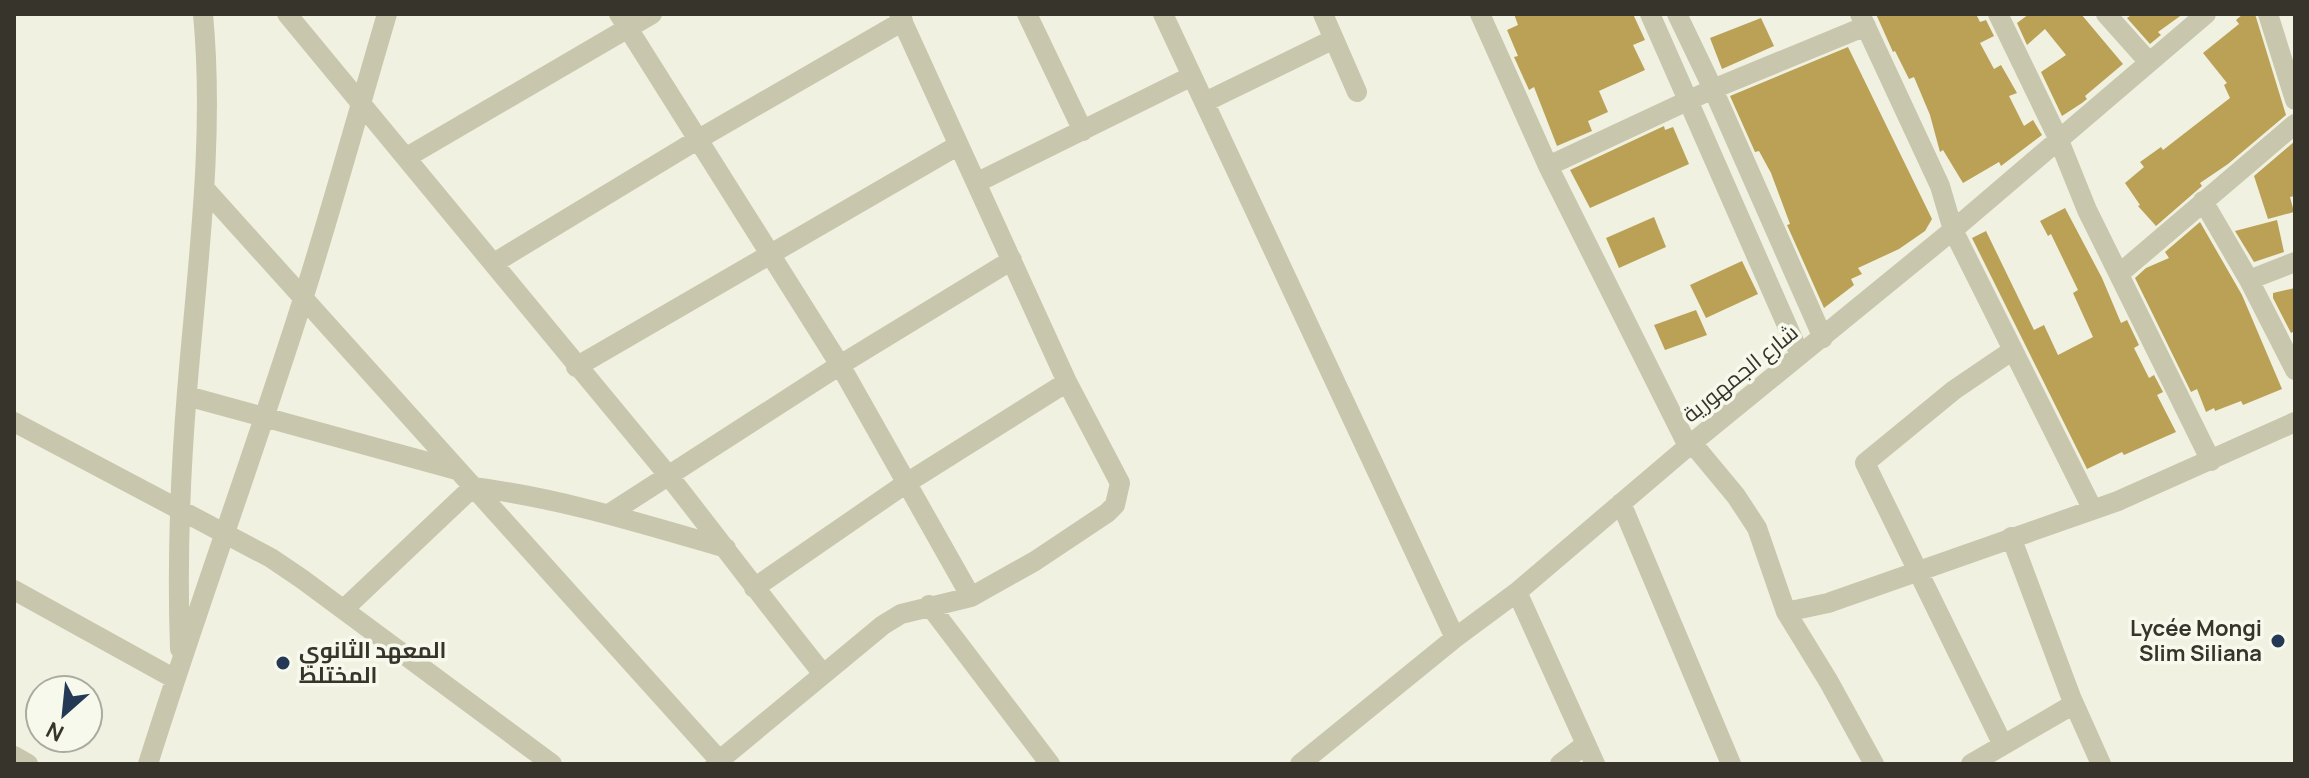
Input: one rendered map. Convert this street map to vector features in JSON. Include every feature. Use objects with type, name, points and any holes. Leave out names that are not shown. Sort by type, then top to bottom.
[{"type":"street","points":[[178,670],[187,396],[205,189],[203,14]]},
{"type":"street","points":[[287,14],[363,102],[576,367],[668,475],[823,674]]},
{"type":"street","points":[[148,764],[304,297],[387,14]]},
{"type":"street","points":[[407,157],[624,22],[652,14]]},
{"type":"street","points":[[1027,14],[1083,131]]},
{"type":"street","points":[[1163,14],[1455,638]]},
{"type":"street","points":[[1323,14],[1357,92]]},
{"type":"street","points":[[1480,14],[1548,166],[1690,444],[1736,496],[1757,528],[1786,612],[1874,764]]},
{"type":"street","points":[[1650,14],[1800,355]]},
{"type":"street","points":[[1677,14],[1823,338]]},
{"type":"street","points":[[1998,14],[2058,138],[2087,210],[2211,461]]},
{"type":"street","points":[[2106,14],[2148,61]]},
{"type":"street","name":"شارع الجمهورية","points":[[1300,764],[1455,638],[1517,592],[1690,444],[1953,230],[2206,14]]},
{"type":"street","points":[[2268,14],[2295,100]]},
{"type":"street","points":[[205,189],[718,762],[892,619],[929,605],[971,597],[1080,531],[1115,505],[1120,483],[1067,382],[901,18],[494,263]]},
{"type":"street","points":[[1548,166],[1863,20],[1940,186],[1953,230],[2092,508]]},
{"type":"street","points":[[624,22],[840,365],[971,597]]},
{"type":"street","points":[[1205,102],[1334,39]]},
{"type":"street","points":[[976,183],[1192,76]]},
{"type":"street","points":[[2119,274],[2295,124]]},
{"type":"street","points":[[576,367],[957,146]]},
{"type":"street","points":[[2203,201],[2249,280],[2295,370]]},
{"type":"street","points":[[609,514],[840,365],[1012,260]]},
{"type":"street","points":[[2249,280],[2295,262]]},
{"type":"street","points":[[2003,745],[1865,463],[1954,390],[2013,350]]},
{"type":"street","points":[[754,588],[905,484],[1067,382]]},
{"type":"street","points":[[187,396],[457,470]]},
{"type":"street","points":[[14,422],[271,558],[552,764]]},
{"type":"street","points":[[1786,612],[1828,603],[2118,501],[2295,422]]},
{"type":"street","points":[[473,487],[527,495],[609,514],[726,548]]},
{"type":"street","points":[[344,609],[473,487]]},
{"type":"street","points":[[1621,503],[1731,764]]},
{"type":"street","points":[[2011,537],[2074,704],[2101,764]]},
{"type":"street","points":[[14,590],[178,670]]},
{"type":"street","points":[[1517,592],[1595,764]]},
{"type":"street","points":[[929,605],[1050,764]]},
{"type":"street","points":[[1971,764],[2074,704]]},
{"type":"street","points":[[1560,764],[1586,744]]},
{"type":"street","points":[[14,756],[28,764]]},
{"type":"building","points":[[1514,14],[1633,14],[1645,40],[1633,45],[1645,70],[1599,91],[1608,112],[1588,121],[1592,131],[1557,146],[1534,87],[1529,90],[1514,57],[1518,56],[1507,30],[1518,25]]},
{"type":"building","points":[[1876,14],[1976,14],[1980,22],[1986,20],[1994,36],[1980,43],[1994,69],[2001,65],[2017,93],[2009,96],[2024,126],[2033,120],[2042,135],[2001,166],[1999,162],[1963,183],[1943,150],[1940,152],[1930,115],[1914,77],[1909,79]]},
{"type":"building","points":[[2029,14],[2081,14],[2123,64],[2085,96],[2087,99],[2062,116],[2041,72],[2066,55],[2045,29],[2027,45],[2017,23]]},
{"type":"building","points":[[2133,14],[2183,14],[2158,32],[2161,35],[2150,44],[2127,18]]},
{"type":"building","points":[[2243,14],[2255,14],[2286,115],[2228,164],[2200,183],[2202,186],[2156,226],[2138,206],[2125,183],[2144,167],[2140,162],[2161,147],[2163,150],[2230,98],[2224,85],[2227,83],[2203,53],[2239,24],[2236,20]]},
{"type":"building","points":[[1761,18],[1774,46],[1722,69],[1710,38]]},
{"type":"building","points":[[1848,47],[1932,219],[1925,231],[1899,249],[1858,268],[1862,274],[1851,279],[1854,285],[1824,308],[1787,225],[1790,224],[1771,173],[1759,151],[1755,152],[1730,96]]},
{"type":"building","points":[[1664,126],[1665,130],[1673,127],[1689,164],[1590,208],[1570,170]]},
{"type":"building","points":[[2295,141],[2295,196],[2290,197],[2294,212],[2268,219],[2254,176]]},
{"type":"building","points":[[2065,208],[2102,278],[2121,323],[2127,320],[2139,345],[2134,348],[2149,378],[2154,375],[2163,392],[2157,395],[2176,432],[2087,469],[1972,238],[1986,231],[2034,330],[2044,325],[2058,355],[2093,337],[2073,293],[2078,290],[2051,234],[2048,236],[2040,221]]},
{"type":"building","points":[[1654,217],[1666,247],[1619,268],[1606,238]]},
{"type":"building","points":[[2277,220],[2284,252],[2254,262],[2235,231]]},
{"type":"building","points":[[2200,222],[2242,295],[2282,389],[2243,405],[2241,401],[2206,412],[2197,389],[2191,392],[2135,278],[2146,268],[2169,258],[2165,252]]},
{"type":"building","points":[[1742,261],[1758,294],[1706,318],[1690,285]]},
{"type":"building","points":[[2295,288],[2295,331],[2291,333],[2273,293]]},
{"type":"building","points":[[1696,310],[1707,335],[1665,350],[1654,325]]},
{"type":"place","name":"Lycée Mongi Slim Siliana","points":[[2278,641]]},
{"type":"place","name":"المعهد الثانوي المختلط","points":[[283,663]]}]
